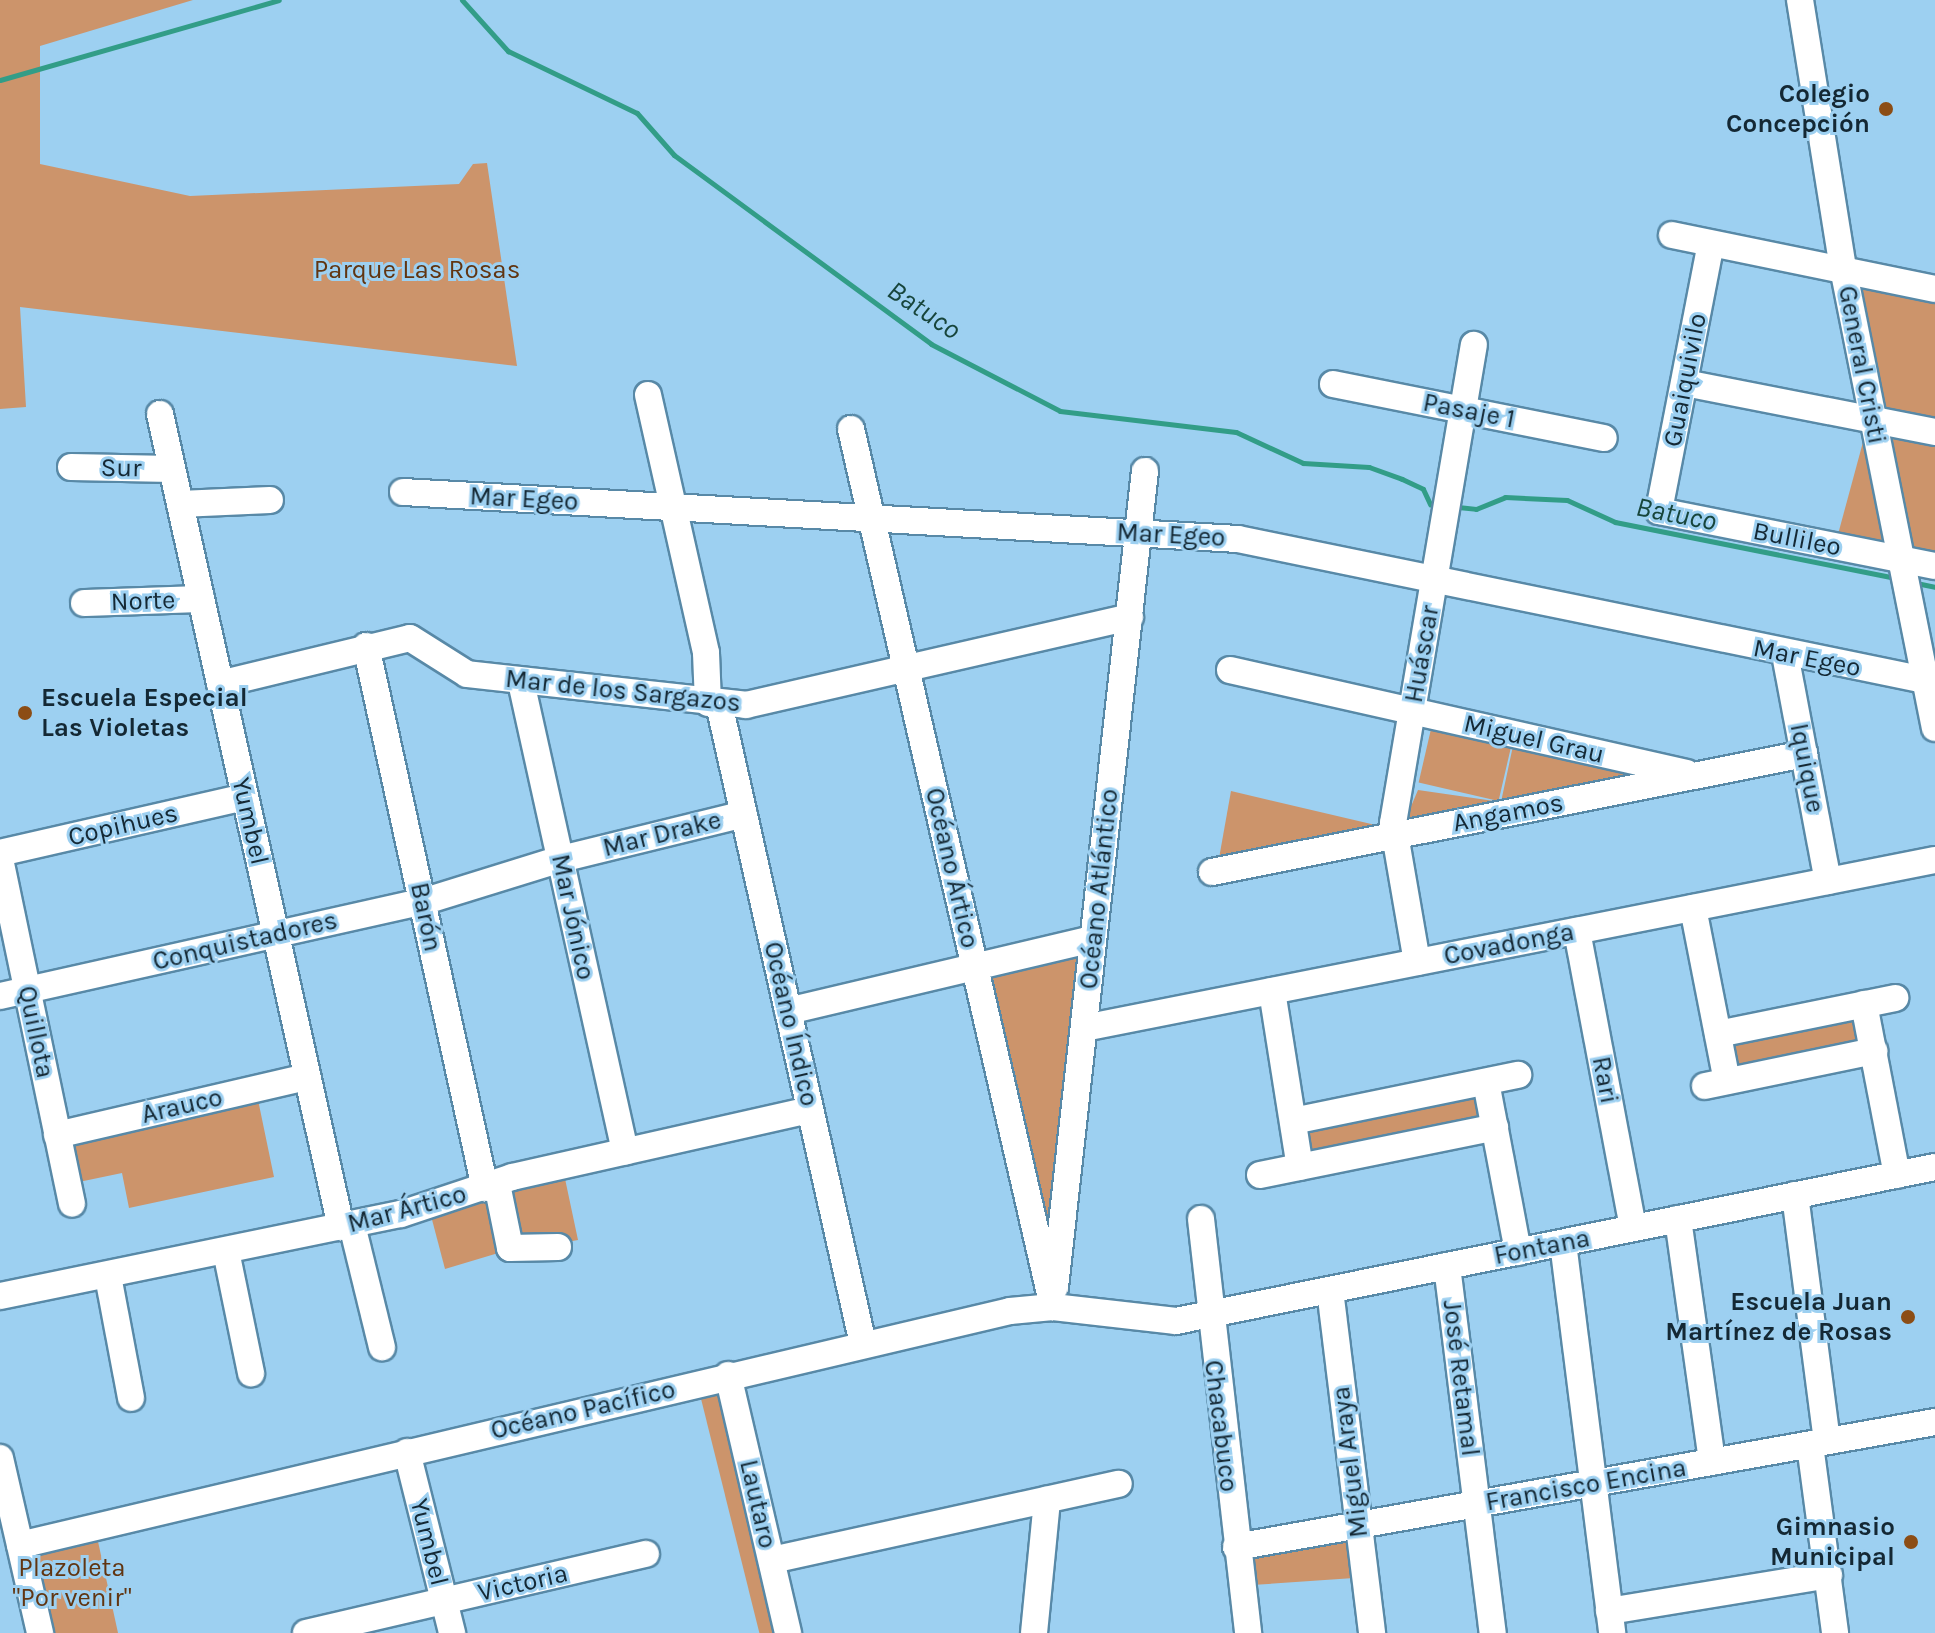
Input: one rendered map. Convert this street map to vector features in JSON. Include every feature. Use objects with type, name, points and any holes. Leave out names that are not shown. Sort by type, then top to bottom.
[{"type":"street","name":"General Cristi","points":[[1800,0],[1843,268],[1935,728]]},
{"type":"street","points":[[1672,235],[1710,248],[1843,268],[1935,289]]},
{"type":"street","name":"Guaiquivilo","points":[[1659,511],[1710,248]]},
{"type":"street","name":"Huáscar","points":[[1417,962],[1394,836],[1461,409],[1474,345]]},
{"type":"street","points":[[1685,383],[1935,432]]},
{"type":"street","name":"Pasaje 1","points":[[1333,384],[1604,438]]},
{"type":"street","name":"Océano Índico","points":[[648,395],[708,664],[713,704],[744,814],[863,1344]]},
{"type":"street","name":"Yumbel","points":[[160,414],[307,1077],[382,1347]]},
{"type":"street","name":"Océano Ártico","points":[[851,429],[1053,1307]]},
{"type":"street","name":"Sur","points":[[71,467],[172,469]]},
{"type":"street","name":"Océano Atlántico","points":[[1053,1307],[1145,471]]},
{"type":"street","name":"Mar Egeo","points":[[403,492],[1238,539],[1785,654],[1925,680]]},
{"type":"street","points":[[180,504],[270,500]]},
{"type":"street","name":"Bullileo","points":[[1659,511],[1935,566]]},
{"type":"street","name":"Norte","points":[[84,603],[201,599]]},
{"type":"street","name":"Mar de los Sargazos","points":[[220,684],[366,646],[410,638],[467,674],[713,704],[786,700],[1130,617]]},
{"type":"street","name":"Barón","points":[[366,646],[422,902],[491,1186],[510,1248],[558,1247]]},
{"type":"street","name":"Iquique","points":[[1785,654],[1828,881]]},
{"type":"street","name":"Miguel Grau","points":[[1230,670],[1696,775]]},
{"type":"street","name":"Mar Jónico","points":[[521,682],[625,1152]]},
{"type":"street","name":"Angamos","points":[[1212,872],[1804,754]]},
{"type":"street","name":"Copihues","points":[[0,853],[245,797]]},
{"type":"street","name":"Mar Drake","points":[[489,881],[561,859],[744,814]]},
{"type":"street","name":"Quillota","points":[[0,859],[72,1204]]},
{"type":"street","name":"Covadonga","points":[[1084,1028],[1935,860]]},
{"type":"street","name":"Conquistadores","points":[[0,996],[422,902],[489,881]]},
{"type":"street","points":[[1693,908],[1718,1034],[1716,1084],[1874,1051]]},
{"type":"street","name":"Rari","points":[[1577,931],[1633,1228]]},
{"type":"street","points":[[788,1011],[1093,939]]},
{"type":"street","points":[[1272,991],[1300,1167]]},
{"type":"street","points":[[1718,1034],[1895,998]]},
{"type":"street","points":[[1864,1004],[1897,1175]]},
{"type":"street","points":[[1293,1121],[1518,1075]]},
{"type":"street","name":"Arauco","points":[[57,1135],[307,1077]]},
{"type":"street","points":[[1486,1082],[1518,1252]]},
{"type":"street","name":"Mar Ártico","points":[[0,1296],[347,1226],[625,1152],[810,1110]]},
{"type":"street","points":[[1260,1175],[1495,1127]]},
{"type":"street","name":"Fontana","points":[[1149,1322],[1207,1315],[1935,1167]]},
{"type":"street","points":[[1795,1195],[1835,1633]]},
{"type":"street","name":"Chacabuco","points":[[1201,1219],[1207,1315],[1248,1633]]},
{"type":"street","points":[[1678,1219],[1712,1462]]},
{"type":"street","points":[[1563,1243],[1611,1622],[1829,1575]]},
{"type":"street","points":[[226,1251],[251,1373]]},
{"type":"street","name":"José Retamal","points":[[1447,1266],[1493,1633]]},
{"type":"street","points":[[108,1276],[131,1398]]},
{"type":"street","name":"Miguel Araya","points":[[1330,1290],[1356,1526],[1372,1633]]},
{"type":"street","name":"Océano Pacífico","points":[[20,1545],[863,1344],[1053,1307],[1149,1322]]},
{"type":"street","name":"Lautaro","points":[[728,1375],[788,1633]]},
{"type":"street","name":"Francisco Encina","points":[[1236,1547],[1935,1422]]},
{"type":"street","name":"Yumbel","points":[[407,1452],[452,1633]]},
{"type":"street","points":[[0,1458],[40,1633]]},
{"type":"street","points":[[772,1560],[1119,1484]]},
{"type":"street","points":[[1034,1633],[1047,1500]]},
{"type":"street","name":"Victoria","points":[[306,1633],[646,1554]]},
{"type":"green space","name":"Parque Las Rosas","points":[[0,0],[193,0],[40,46],[40,164],[190,196],[459,184],[473,164],[487,163],[517,366],[20,307],[26,407],[0,409]]},
{"type":"green space","points":[[1853,282],[1935,295],[1935,428],[1880,416]]},
{"type":"green space","points":[[1880,427],[1935,443],[1935,557],[1909,550]]},
{"type":"green space","points":[[1863,442],[1896,549],[1837,538]]},
{"type":"green space","points":[[1431,729],[1511,747],[1499,801],[1419,783]]},
{"type":"green space","points":[[1514,741],[1675,776],[1401,830],[1418,790],[1501,802]]},
{"type":"green space","points":[[1231,791],[1384,827],[1218,864]]},
{"type":"green space","points":[[1085,950],[1052,1279],[981,971]]},
{"type":"green space","points":[[1859,1012],[1865,1047],[1730,1071],[1724,1036]]},
{"type":"green space","points":[[1483,1091],[1488,1122],[1306,1150],[1301,1120]]},
{"type":"green space","points":[[257,1095],[274,1177],[129,1208],[122,1173],[74,1183],[64,1139]]},
{"type":"green space","points":[[564,1174],[578,1240],[522,1250],[503,1189]]},
{"type":"green space","points":[[493,1190],[505,1251],[445,1269],[430,1212]]},
{"type":"green space","points":[[722,1388],[783,1633],[759,1633],[700,1394]]},
{"type":"green space","points":[[1351,1536],[1354,1578],[1248,1585],[1245,1543]]},
{"type":"green space","name":"Plazoleta \"Por venir\"","points":[[97,1537],[118,1633],[49,1633],[29,1550]]},
{"type":"waterway","points":[[0,80],[279,0]]},
{"type":"waterway","name":"Batuco","points":[[462,0],[508,51],[637,113],[674,155],[931,344],[1060,411],[1236,432],[1303,463],[1369,467],[1402,479],[1423,489],[1430,504]]},
{"type":"waterway","name":"Batuco","points":[[1458,507],[1476,509],[1505,497],[1567,500],[1615,522],[1891,577]]},
{"type":"waterway","name":"Batuco","points":[[1921,584],[1935,587]]},
{"type":"place","name":"Colegio Concepción","points":[[1886,109]]},
{"type":"place","name":"Escuela Especial Las Violetas","points":[[25,713]]},
{"type":"place","name":"Escuela Juan Martínez de Rosas","points":[[1908,1317]]},
{"type":"place","name":"Gimnasio Municipal","points":[[1911,1542]]}]
